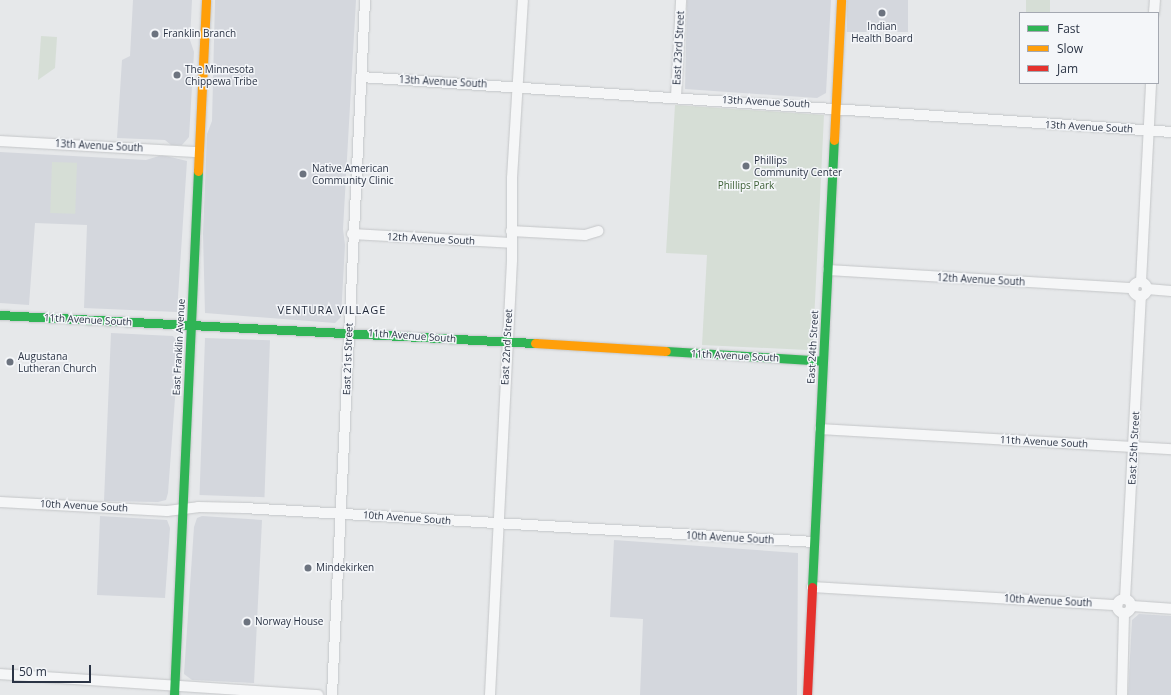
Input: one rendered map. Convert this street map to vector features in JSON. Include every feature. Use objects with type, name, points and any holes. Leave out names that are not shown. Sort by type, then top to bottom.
[{"type":"street","name":"East Franklin Avenue","points":[[174,695],[206,0]]},
{"type":"street","name":"East 21st Street","points":[[332,695],[350,332],[352,234],[365,0]]},
{"type":"street","name":"East 22nd Street","points":[[490,695],[499,524],[517,87],[523,0]]},
{"type":"street","name":"East 23rd Street","points":[[676,97],[681,0]]},
{"type":"street","name":"East 24th Street","points":[[807,695],[841,0]]},
{"type":"street","points":[[1154,12],[1155,0]]},
{"type":"street","name":"13th Avenue South","points":[[361,77],[676,97],[835,109],[846,112],[1171,132]]},
{"type":"street","name":"East 25th Street","points":[[1122,695],[1151,84]]},
{"type":"street","name":"13th Avenue South","points":[[0,141],[199,152]]},
{"type":"street","points":[[511,232],[585,235],[598,230]]},
{"type":"street","name":"12th Avenue South","points":[[352,234],[511,243]]},
{"type":"street","name":"12th Avenue South","points":[[828,270],[1171,291]]},
{"type":"street","name":"11th Avenue South","points":[[0,315],[350,332],[507,343],[823,361]]},
{"type":"street","name":"11th Avenue South","points":[[820,429],[1171,449]]},
{"type":"street","name":"10th Avenue South","points":[[0,502],[167,511],[182,507],[340,514],[814,542]]},
{"type":"street","name":"10th Avenue South","points":[[812,587],[1127,606]]},
{"type":"street","points":[[1127,606],[1171,609]]},
{"type":"street","points":[[0,674],[174,684],[188,688],[318,695]]},
{"type":"shaded area","points":[[133,0],[192,0],[190,40],[194,52],[189,137],[182,145],[171,145],[165,140],[117,138],[122,60],[130,56]]},
{"type":"shaded area","points":[[215,0],[356,0],[343,229],[345,245],[341,317],[335,323],[205,313],[203,234],[207,134],[212,121]]},
{"type":"shaded area","points":[[687,0],[831,0],[826,93],[817,98],[685,89]]},
{"type":"shaded area","name":"Indian Health Board","points":[[847,0],[908,0],[908,32],[847,32]]},
{"type":"shaded area","points":[[0,152],[146,160],[162,155],[187,161],[177,312],[84,308],[87,225],[35,223],[29,305],[0,303]]},
{"type":"shaded area","points":[[111,333],[173,336],[179,344],[168,493],[166,500],[158,502],[104,501]]},
{"type":"shaded area","points":[[205,338],[270,340],[264,497],[200,495]]},
{"type":"shaded area","points":[[100,516],[167,520],[170,528],[165,598],[97,595]]},
{"type":"shaded area","points":[[202,516],[262,520],[254,683],[192,680],[184,674],[194,527],[197,518]]},
{"type":"shaded area","points":[[614,540],[798,553],[797,695],[640,695],[643,619],[610,617]]},
{"type":"shaded area","points":[[1139,614],[1171,616],[1171,695],[1128,695],[1132,620]]},
{"type":"green space","points":[[1026,0],[1050,0],[1050,12],[1026,12]]},
{"type":"green space","points":[[41,36],[57,37],[55,68],[38,80]]},
{"type":"green space","name":"Phillips Park","points":[[675,105],[824,115],[813,343],[807,350],[702,345],[707,255],[666,253]]},
{"type":"green space","points":[[52,162],[77,163],[75,214],[50,213]]},
{"type":"traffic: fast","points":[[812,587],[834,140]]},
{"type":"traffic: fast","points":[[174,695],[198,171]]},
{"type":"traffic: fast","points":[[0,315],[535,343]]},
{"type":"traffic: fast","points":[[666,351],[823,361]]},
{"type":"traffic: slow","points":[[198,171],[206,0]]},
{"type":"traffic: slow","points":[[834,140],[841,0]]},
{"type":"traffic: slow","points":[[535,343],[666,351]]},
{"type":"traffic: jam","points":[[807,695],[812,587]]},
{"type":"place","name":"Indian Health Board","points":[[882,13]]},
{"type":"place","name":"Franklin Branch","points":[[155,34]]},
{"type":"place","name":"The Minnesota Chippewa Tribe","points":[[177,75]]},
{"type":"place","name":"Phillips Community Center","points":[[746,166]]},
{"type":"place","name":"Native American Community Clinic","points":[[303,174]]},
{"type":"place","name":"Augustana Lutheran Church","points":[[10,362]]},
{"type":"place","name":"Mindekirken","points":[[308,568]]},
{"type":"place","name":"Norway House","points":[[247,622]]},
{"type":"district","name":"VENTURA VILLAGE","points":[[332,310]]}]
